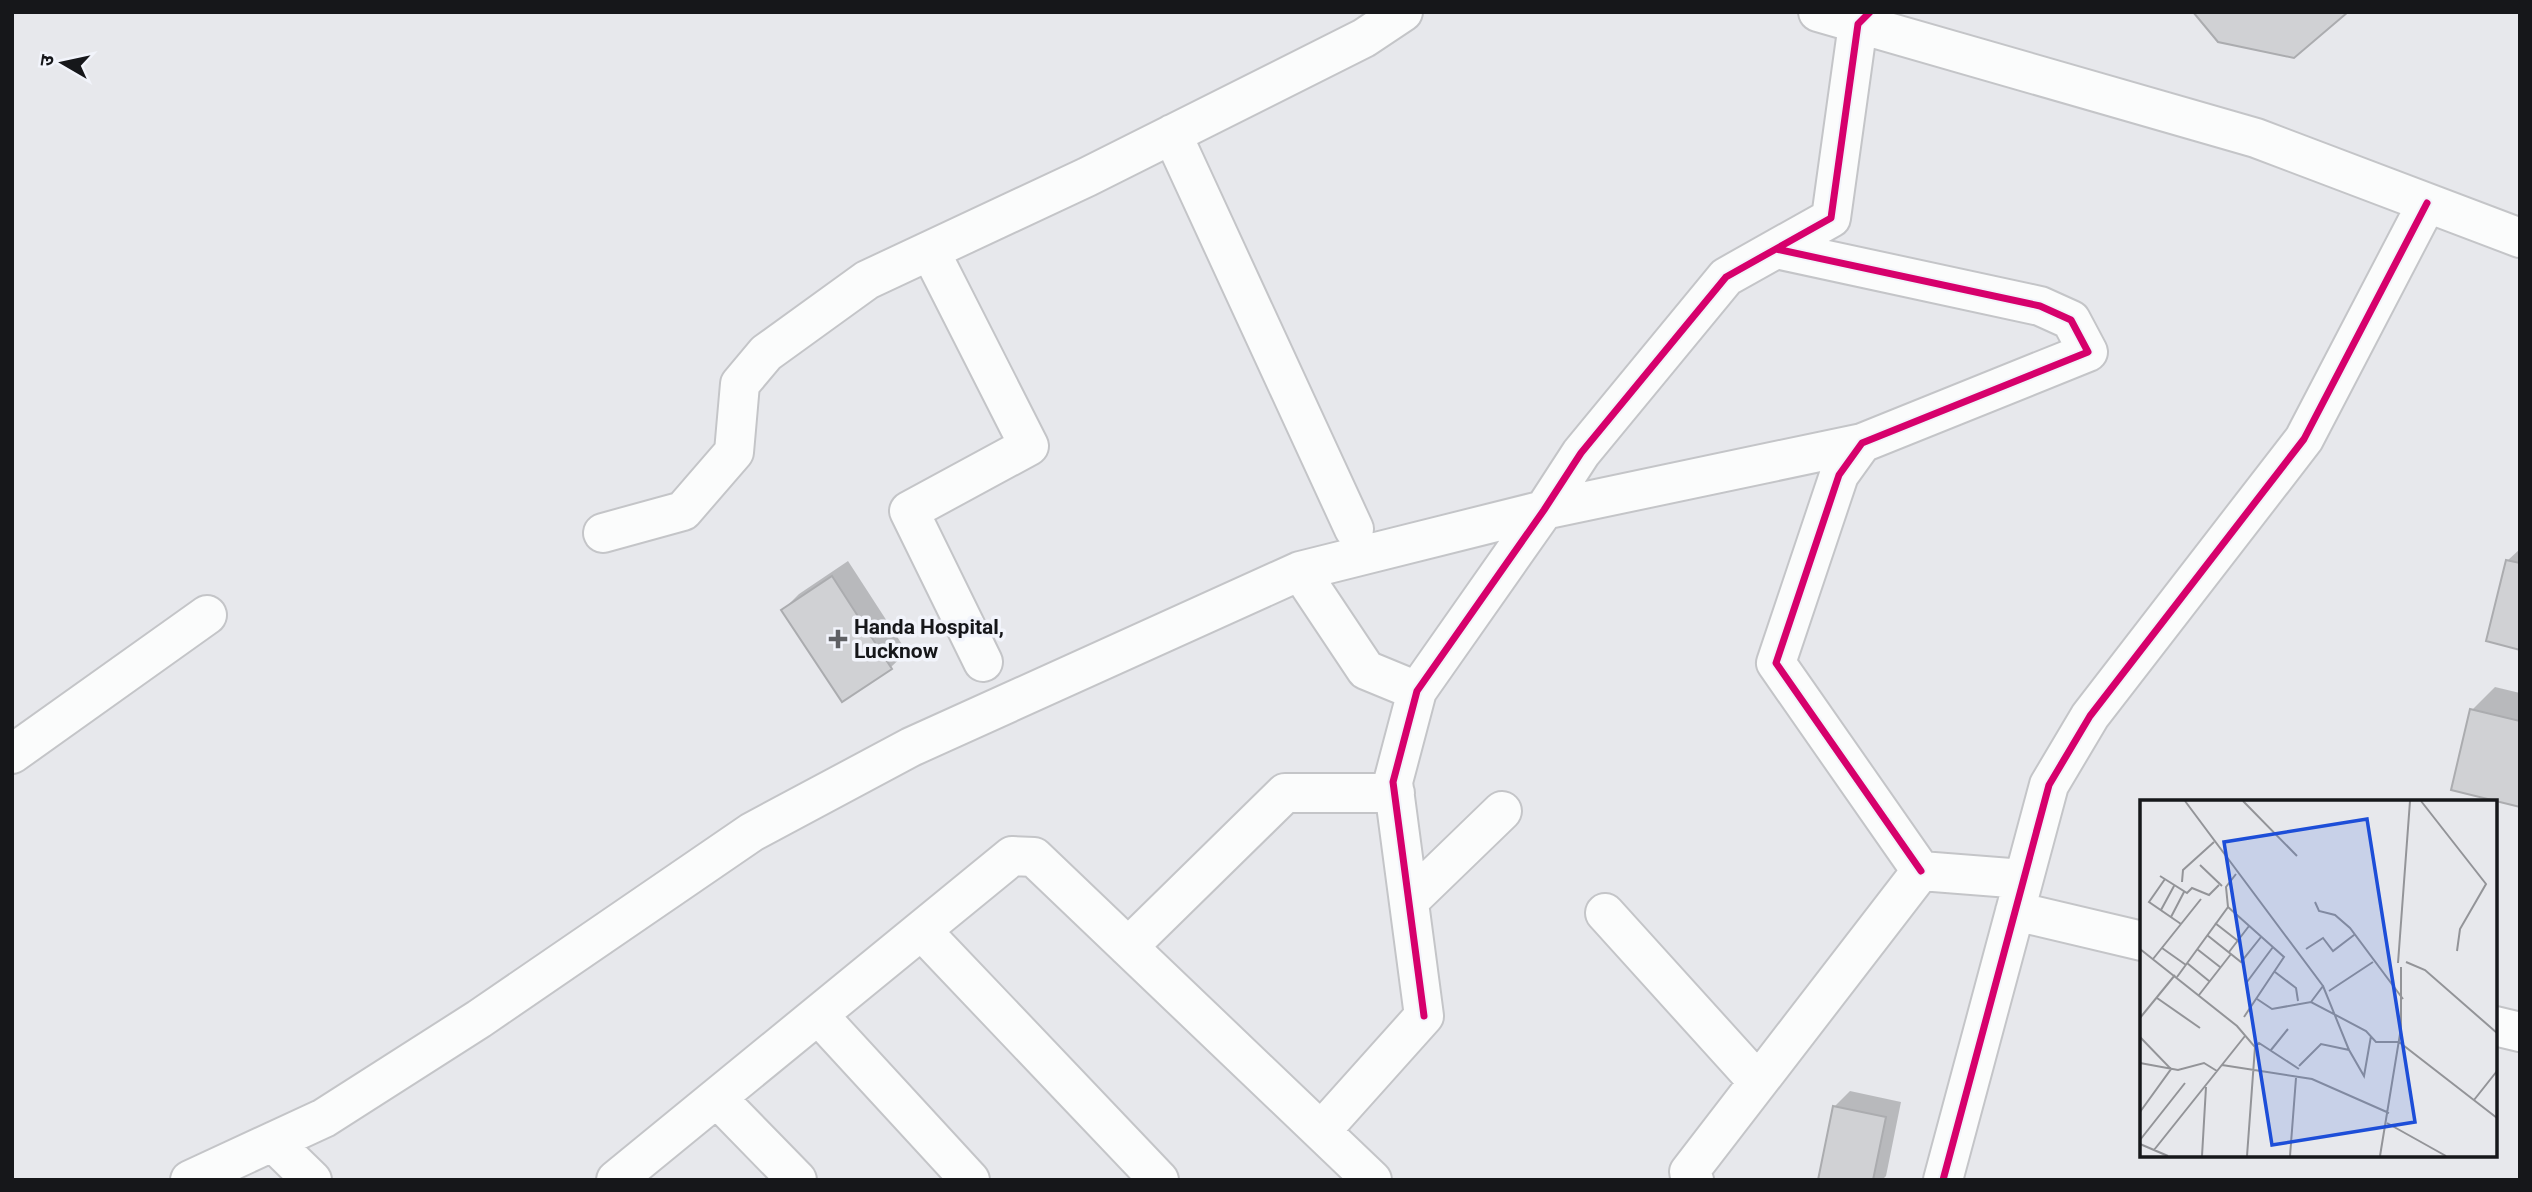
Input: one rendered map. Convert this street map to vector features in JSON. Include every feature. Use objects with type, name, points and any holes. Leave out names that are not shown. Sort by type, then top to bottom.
[{"type":"street","points":[[603,533],[683,511],[734,452],[740,384],[766,353],[867,280],[1087,177],[1364,38],[1403,12]]},
{"type":"street","points":[[1818,12],[1864,18],[2256,138],[2427,203],[2515,226]]},
{"type":"street","points":[[1321,1131],[1423,1016],[1393,782],[1417,691],[1581,453],[1726,277],[1831,218],[1864,18]]},
{"type":"street","points":[[1172,134],[1354,529]]},
{"type":"street","points":[[1943,1180],[2049,785],[2090,716],[2304,439],[2427,203]]},
{"type":"street","points":[[190,1180],[324,1118],[478,1019],[752,832],[911,747],[1300,571],[1544,510],[1862,443],[2088,352],[2071,320],[2040,306],[1776,248]]},
{"type":"street","points":[[930,251],[1029,446],[909,511],[984,662]]},
{"type":"street","points":[[1862,443],[1839,475],[1776,663],[1921,872],[2019,895],[2140,940]]},
{"type":"street","points":[[1300,571],[1366,670],[1417,691]]},
{"type":"street","points":[[12,754],[207,615]]},
{"type":"street","points":[[1128,947],[1285,793],[1395,793]]},
{"type":"street","points":[[1409,901],[1502,811]]},
{"type":"street","points":[[616,1180],[1012,856],[1034,857],[1372,1180]]},
{"type":"street","points":[[1694,1180],[1689,1172],[1921,872]]},
{"type":"street","points":[[1605,914],[1758,1083]]},
{"type":"street","points":[[922,931],[1158,1180]]},
{"type":"street","points":[[819,1016],[970,1180]]},
{"type":"street","points":[[2497,1026],[2520,1032]]},
{"type":"street","points":[[717,1098],[797,1180]]},
{"type":"street","points":[[273,1142],[312,1180]]},
{"type":"building","points":[[2193,12],[2348,12],[2294,58],[2218,42]]},
{"type":"building","points":[[2506,560],[2520,563],[2520,650],[2486,641]]},
{"type":"building","points":[[832,576],[892,669],[842,702],[781,610]]},
{"type":"building","points":[[2470,709],[2520,721],[2520,807],[2451,790]]},
{"type":"building","points":[[1833,1106],[1886,1117],[1873,1180],[1818,1180]]},
{"type":"cycle path","points":[[1424,1016],[1393,782],[1417,691],[1581,453],[1726,277],[1831,218],[1858,24],[1870,12]]},
{"type":"cycle path","points":[[1943,1180],[2049,785],[2090,716],[2304,439],[2427,203]]},
{"type":"cycle path","points":[[1776,249],[2040,306],[2071,320],[2088,352],[1862,443],[1839,475],[1776,663],[1921,871]]},
{"type":"place","name":"Handa Hospital, Lucknow","points":[[838,639]]}]
